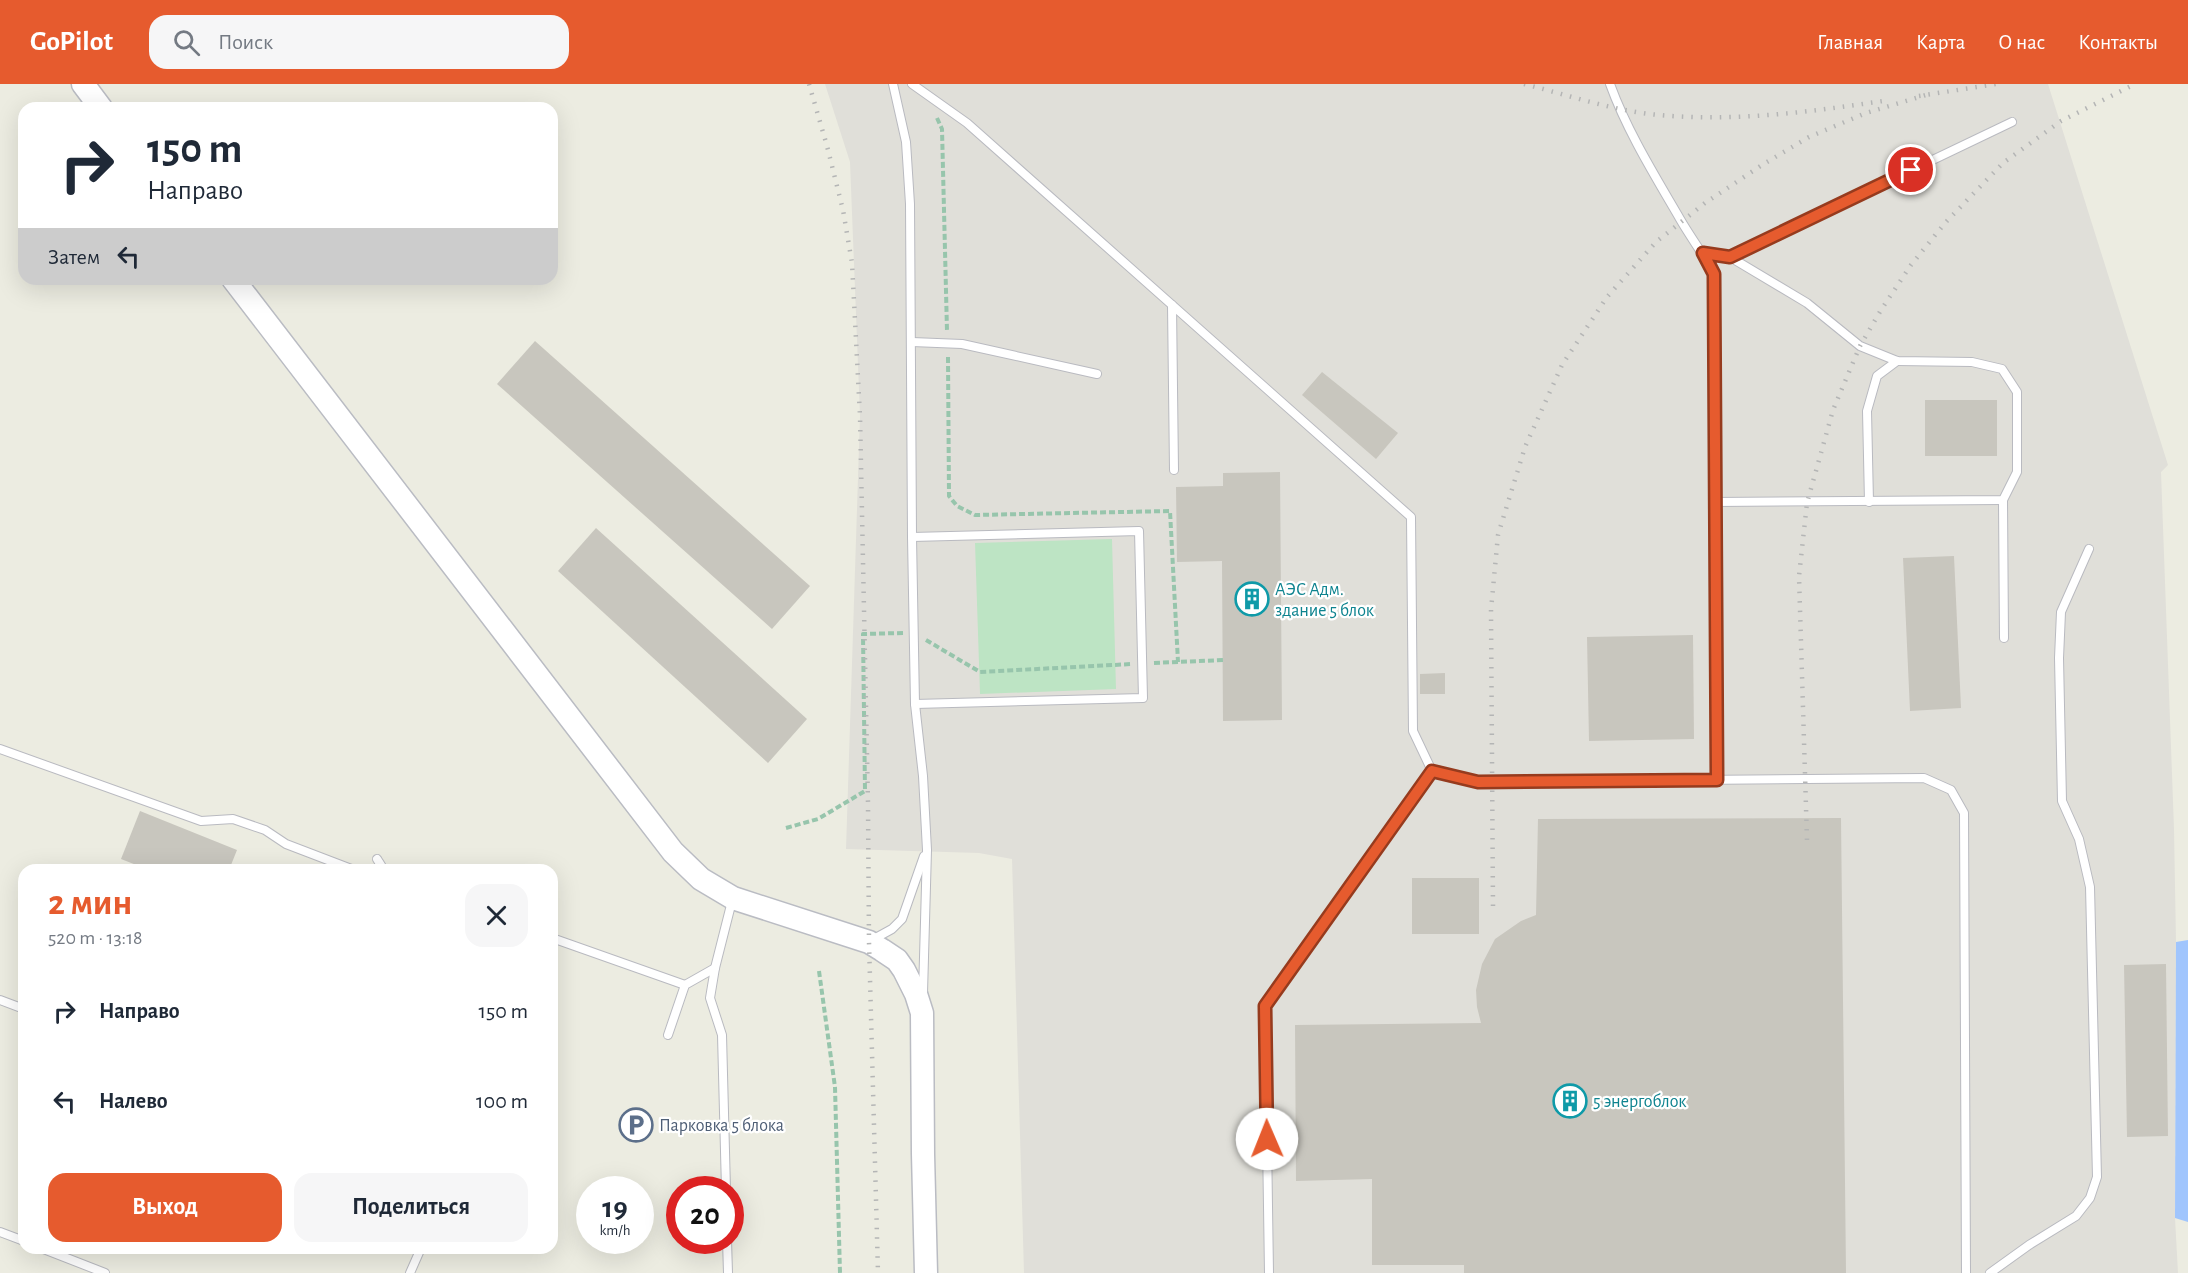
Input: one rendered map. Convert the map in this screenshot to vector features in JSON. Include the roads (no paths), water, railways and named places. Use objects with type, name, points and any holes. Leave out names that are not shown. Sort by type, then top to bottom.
[{"type":"main road","points":[[83,84],[96,102]]},
{"type":"main road","points":[[238,285],[673,852],[701,879],[733,898],[869,942],[897,960],[904,970],[916,994],[922,1013],[926,1273]]},
{"type":"lane","points":[[893,84],[906,142],[910,204],[915,704],[923,776],[927,850],[922,1013]]},
{"type":"lane","points":[[912,84],[967,123],[1411,517],[1413,731],[1432,771]]},
{"type":"lane","points":[[1610,84],[1618,107],[1681,221],[1714,274],[1717,780]]},
{"type":"lane","points":[[1730,257],[2012,122]]},
{"type":"lane","points":[[1703,253],[1730,257],[1807,303],[1860,346],[1897,361],[1972,362],[2002,369],[2017,392],[2018,472],[2003,500],[2004,638]]},
{"type":"lane","points":[[1172,305],[1174,470]]},
{"type":"lane","points":[[912,342],[962,344],[1097,374]]},
{"type":"lane","points":[[1869,502],[1868,411],[1877,376],[1897,361]]},
{"type":"lane","points":[[1714,502],[2003,500]]},
{"type":"lane","points":[[912,537],[1139,531],[1143,664],[1143,698],[915,704]]},
{"type":"lane","points":[[1990,1273],[2076,1216],[2090,1197],[2097,1177],[2090,887],[2079,839],[2062,801],[2060,670],[2061,612],[2089,549]]},
{"type":"lane","points":[[0,748],[201,821],[233,819],[265,830],[286,844],[338,864]]},
{"type":"lane","points":[[1432,771],[1478,782],[1924,778],[1951,790],[1964,813],[1966,1273]]},
{"type":"lane","points":[[1269,1273],[1265,1006],[1432,771]]},
{"type":"lane","points":[[869,942],[892,929],[902,919],[927,850]]},
{"type":"lane","points":[[377,860],[380,864]]},
{"type":"lane","points":[[726,1176],[722,1035],[710,998],[714,968],[733,898]]},
{"type":"lane","points":[[558,940],[685,985]]},
{"type":"lane","points":[[668,1035],[685,985],[714,968]]},
{"type":"lane","points":[[0,1000],[18,1008]]},
{"type":"lane","points":[[0,1232],[18,1239]]},
{"type":"lane","points":[[56,1254],[105,1273]]},
{"type":"lane","points":[[410,1273],[418,1254]]},
{"type":"lane","points":[[727,1254],[728,1273]]},
{"type":"water","points":[[2188,940],[2188,1222],[2175,1218],[2176,942]]},
{"type":"railway","points":[[809,84],[843,210],[852,263],[860,416],[869,942],[878,1273]]},
{"type":"railway","points":[[1524,84],[1625,110],[1687,117],[1772,115],[1883,101]]},
{"type":"railway","points":[[1919,96],[1996,84]]},
{"type":"railway","points":[[1807,840],[1799,576],[1807,503],[1833,410],[1860,346],[1911,265],[1945,223],[2003,163],[2061,121],[2135,84]]},
{"type":"railway","points":[[1493,906],[1491,610],[1498,535],[1525,447],[1562,365],[1607,297],[1656,242],[1705,203],[1809,137],[1866,113],[1926,95]]},
{"type":"place","name":"АЭС Адм. здание 5 блок","points":[[1252,599]]},
{"type":"place","name":"5 энергоблок","points":[[1570,1101]]},
{"type":"place","name":"Парковка 5 блока","points":[[636,1125]]}]
